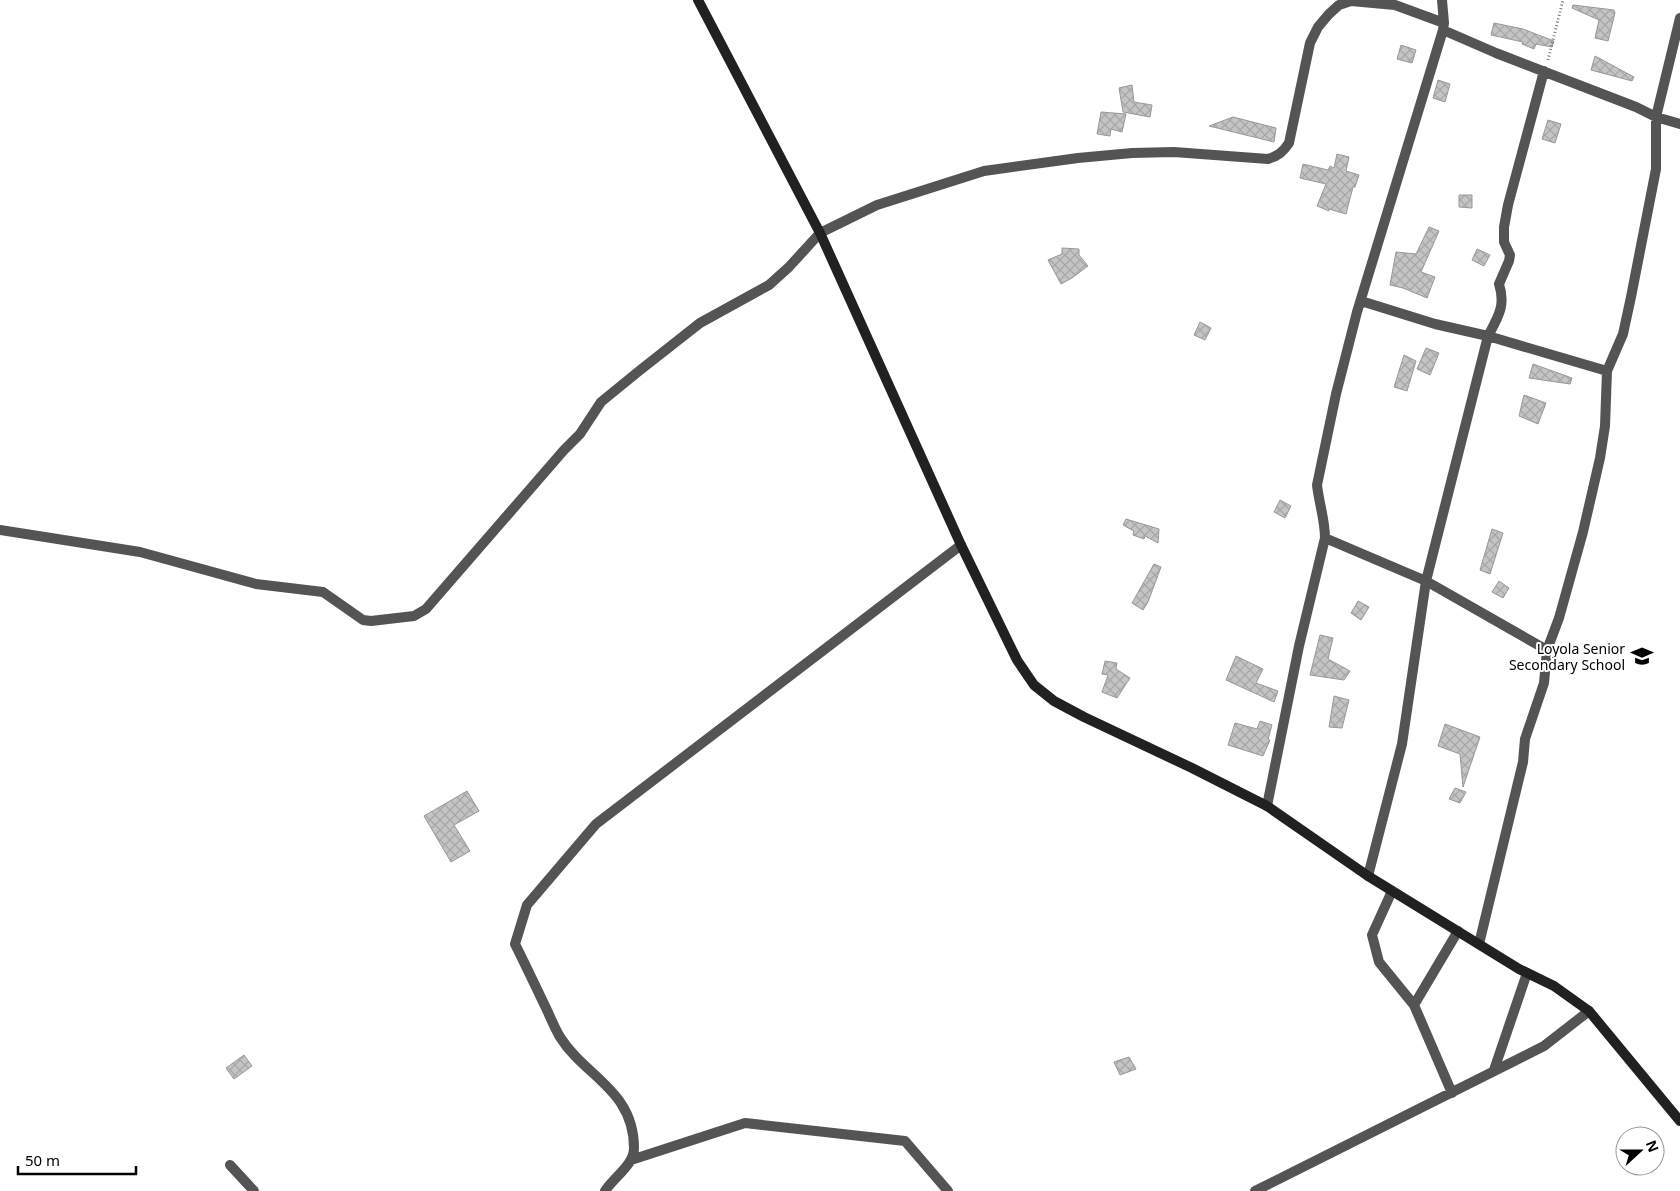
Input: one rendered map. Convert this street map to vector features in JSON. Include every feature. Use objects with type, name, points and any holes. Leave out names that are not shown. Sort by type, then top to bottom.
[{"type":"main road","points":[[698,0],[820,233],[961,545],[1017,660],[1034,686],[1054,701],[1084,717],[1267,806],[1368,876],[1527,973],[1554,986],[1590,1012],[1680,1121]]},
{"type":"street","points":[[1267,806],[1299,646],[1325,538],[1325,523],[1317,485],[1336,394],[1361,301],[1443,27],[1442,0]]},
{"type":"street","points":[[0,530],[140,552],[256,584],[323,592],[363,620],[371,621],[414,616],[426,609],[580,434],[601,402],[700,323],[769,285],[820,233],[877,205],[984,171],[1132,152],[1174,152],[1268,159],[1278,156],[1289,143],[1310,43],[1318,26],[1339,5],[1351,1],[1395,5],[1496,53],[1636,106],[1656,117],[1680,124]]},
{"type":"street","points":[[1479,944],[1523,762],[1525,739],[1544,683],[1547,650],[1560,618],[1600,458],[1605,426],[1607,371],[1623,334],[1656,169],[1656,117],[1680,18]]},
{"type":"street","points":[[1368,876],[1402,744],[1426,581],[1488,336],[1500,311],[1502,294],[1498,284],[1509,262],[1510,255],[1504,242],[1504,227],[1508,204],[1544,71]]},
{"type":"street","points":[[1361,301],[1435,324],[1488,336],[1607,371]]},
{"type":"street","points":[[1325,538],[1426,581],[1547,650]]},
{"type":"street","points":[[605,1191],[631,1160],[634,1149],[632,1131],[623,1106],[608,1086],[569,1050],[559,1035],[515,944],[527,905],[596,824],[961,545]]},
{"type":"street","points":[[1392,891],[1372,935],[1380,962],[1414,1006],[1452,1093]]},
{"type":"street","points":[[1414,1006],[1458,931]]},
{"type":"street","points":[[1494,1070],[1527,973]]},
{"type":"street","points":[[1255,1191],[1544,1046],[1590,1012]]},
{"type":"street","points":[[631,1160],[746,1123],[905,1142],[948,1191]]},
{"type":"street","points":[[230,1165],[254,1191]]},
{"type":"path","points":[[1544,71],[1563,0]]},
{"type":"building","points":[[1573,5],[1614,10],[1615,13],[1608,41],[1595,38],[1599,20],[1572,8]]},
{"type":"building","points":[[1494,23],[1523,29],[1554,41],[1552,47],[1536,44],[1534,49],[1522,44],[1523,42],[1491,35]]},
{"type":"building","points":[[1401,45],[1416,50],[1412,63],[1397,59]]},
{"type":"building","points":[[1595,56],[1634,77],[1632,81],[1591,70]]},
{"type":"building","points":[[1438,80],[1450,84],[1445,102],[1433,98]]},
{"type":"building","points":[[1132,85],[1134,102],[1152,105],[1150,117],[1123,112],[1119,88]]},
{"type":"building","points":[[1101,112],[1126,114],[1122,132],[1111,129],[1110,136],[1097,134]]},
{"type":"building","points":[[1233,117],[1276,128],[1274,142],[1209,126]]},
{"type":"building","points":[[1548,120],[1561,124],[1555,143],[1542,139]]},
{"type":"building","points":[[1337,154],[1349,157],[1346,171],[1359,175],[1355,187],[1353,187],[1346,214],[1329,209],[1329,211],[1317,206],[1326,184],[1300,178],[1303,164],[1328,170],[1330,166],[1334,168]]},
{"type":"building","points":[[1459,195],[1472,195],[1472,208],[1459,207]]},
{"type":"building","points":[[1429,227],[1439,231],[1421,272],[1435,277],[1427,298],[1390,285],[1396,252],[1416,254]]},
{"type":"building","points":[[1062,248],[1079,249],[1079,255],[1088,266],[1061,284],[1048,260],[1062,254]]},
{"type":"building","points":[[1477,249],[1490,255],[1484,266],[1472,260]]},
{"type":"building","points":[[1200,322],[1211,328],[1205,340],[1194,335]]},
{"type":"building","points":[[1426,348],[1439,353],[1430,375],[1417,369]]},
{"type":"building","points":[[1404,355],[1416,361],[1407,391],[1394,387]]},
{"type":"building","points":[[1533,364],[1572,378],[1570,384],[1529,378]]},
{"type":"building","points":[[1524,395],[1546,403],[1538,424],[1519,416]]},
{"type":"building","points":[[1280,500],[1291,506],[1285,518],[1274,512]]},
{"type":"building","points":[[1126,519],[1159,529],[1158,543],[1145,536],[1144,539],[1133,535],[1134,531],[1123,525]]},
{"type":"building","points":[[1492,529],[1503,533],[1490,574],[1480,570]]},
{"type":"building","points":[[1154,564],[1161,567],[1148,602],[1143,610],[1132,603]]},
{"type":"building","points":[[1499,581],[1509,588],[1503,598],[1492,592]]},
{"type":"building","points":[[1358,601],[1369,607],[1361,620],[1351,613]]},
{"type":"building","points":[[1320,635],[1333,638],[1328,659],[1350,671],[1344,680],[1310,675]]},
{"type":"building","points":[[1236,656],[1263,669],[1256,683],[1278,691],[1274,702],[1226,680]]},
{"type":"building","points":[[1105,661],[1117,663],[1116,669],[1130,678],[1117,698],[1102,692],[1108,675],[1102,674]]},
{"type":"building","points":[[1334,696],[1349,700],[1342,728],[1329,727]]},
{"type":"building","points":[[1260,721],[1272,725],[1268,739],[1270,740],[1263,756],[1228,745],[1235,723],[1257,729]]},
{"type":"building","points":[[1445,724],[1480,737],[1463,787],[1460,754],[1438,746]]},
{"type":"building","points":[[1455,788],[1466,792],[1460,803],[1449,799]]},
{"type":"building","points":[[467,791],[479,811],[454,825],[470,851],[451,862],[424,816]]},
{"type":"building","points":[[244,1055],[252,1066],[234,1079],[226,1068]]},
{"type":"building","points":[[1129,1057],[1136,1069],[1120,1075],[1114,1062]]},
{"type":"place","name":"Loyola Senior Secondary School","points":[[1642,656]]}]
